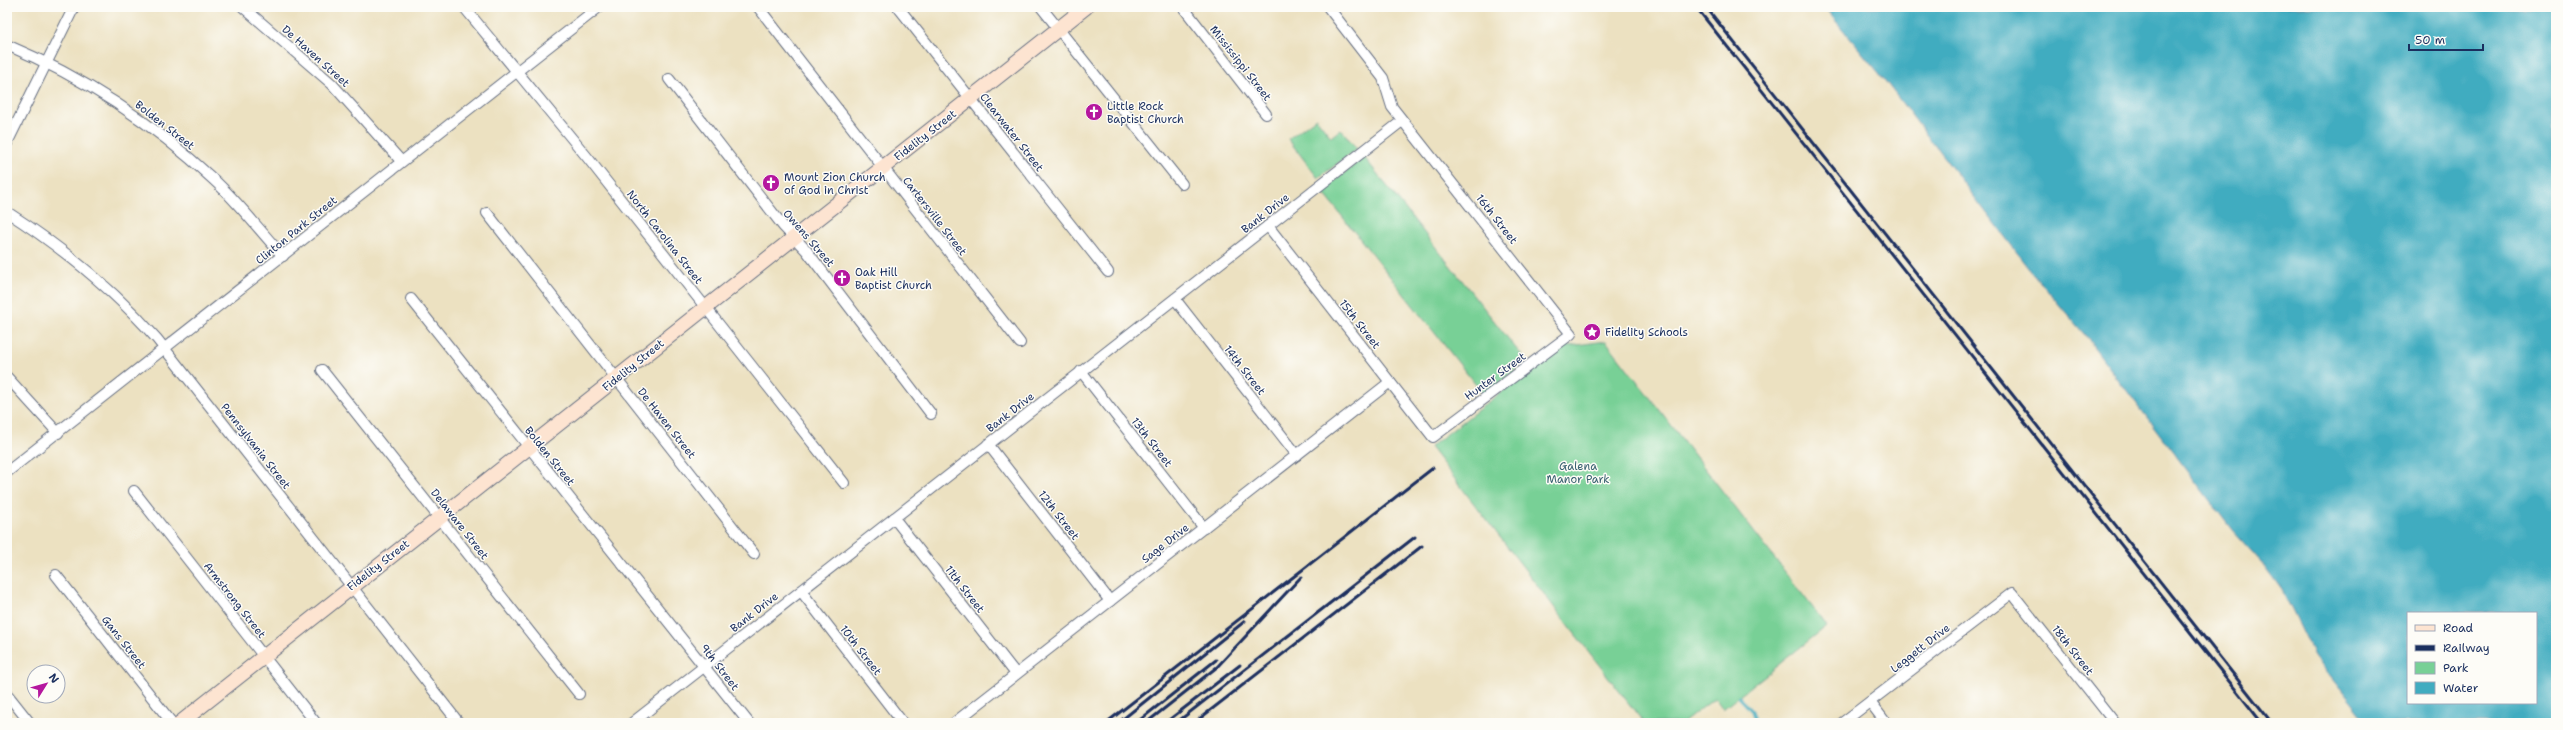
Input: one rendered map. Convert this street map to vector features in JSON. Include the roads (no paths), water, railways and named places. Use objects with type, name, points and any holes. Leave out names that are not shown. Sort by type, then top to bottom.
[{"type":"main road","name":"Fidelity Street","points":[[180,723],[617,378],[704,307],[794,238],[1086,7]]},
{"type":"street","points":[[7,144],[74,7]]},
{"type":"street","name":"De Haven Street","points":[[243,7],[332,84],[401,161]]},
{"type":"street","name":"North Carolina Street","points":[[464,7],[844,483]]},
{"type":"street","name":"Clinton Park Street","points":[[7,472],[599,7]]},
{"type":"street","name":"Cartersville Street","points":[[758,7],[882,168],[1020,343]]},
{"type":"street","name":"Clearwater Street","points":[[898,7],[1108,272]]},
{"type":"street","points":[[1041,7],[1182,184]]},
{"type":"street","name":"Mississippi Street","points":[[1183,7],[1266,114]]},
{"type":"street","name":"16th Street","points":[[1328,7],[1383,78],[1387,98],[1402,121],[1479,214],[1571,334]]},
{"type":"street","name":"Bolden Street","points":[[7,45],[46,62],[148,125],[214,180],[283,256]]},
{"type":"street","name":"Owens Street","points":[[669,79],[783,226],[806,250],[930,414]]},
{"type":"street","name":"Bank Drive","points":[[632,723],[1402,121]]},
{"type":"street","name":"Pennsylvania Street","points":[[7,212],[48,238],[108,287],[131,309],[165,349],[459,723]]},
{"type":"street","name":"De Haven Street","points":[[487,213],[754,554]]},
{"type":"street","name":"15th Street","points":[[1268,226],[1433,436]]},
{"type":"street","name":"Bolden Street","points":[[411,299],[528,448],[672,626]]},
{"type":"street","name":"14th Street","points":[[1175,299],[1297,455]]},
{"type":"street","name":"Hunter Street","points":[[1433,436],[1571,334]]},
{"type":"street","name":"Delaware Street","points":[[322,370],[579,694]]},
{"type":"street","name":"13th Street","points":[[1081,371],[1204,528]]},
{"type":"street","points":[[7,377],[58,433]]},
{"type":"street","name":"Sage Drive","points":[[954,723],[1390,382]]},
{"type":"street","name":"12th Street","points":[[988,444],[1110,601]]},
{"type":"street","name":"Armstrong Street","points":[[134,491],[316,723]]},
{"type":"street","name":"11th Street","points":[[894,518],[1016,674]]},
{"type":"street","name":"Gans Street","points":[[56,575],[172,723]]},
{"type":"street","name":"10th Street","points":[[801,591],[903,723]]},
{"type":"street","name":"Leggett Drive","points":[[1842,723],[2012,593]]},
{"type":"street","name":"18th Street","points":[[2012,593],[2115,723]]},
{"type":"street","name":"9th Street","points":[[672,626],[749,723]]},
{"type":"street","points":[[7,694],[30,723]]},
{"type":"street","points":[[1870,702],[1886,723]]},
{"type":"water","points":[[1824,7],[2556,7],[2556,723],[2368,723],[2314,655],[2282,590],[2262,563],[2232,530],[2084,334],[2035,276],[1879,73]]},
{"type":"waterway","points":[[1739,697],[1752,711],[1756,723]]},
{"type":"railway","points":[[1696,7],[2262,723]]},
{"type":"railway","points":[[1706,7],[2272,723]]},
{"type":"railway","points":[[1106,723],[1433,468]]},
{"type":"railway","points":[[1176,723],[1415,537]]},
{"type":"railway","points":[[1194,723],[1422,546]]},
{"type":"railway","points":[[1146,723],[1217,667],[1301,577]]},
{"type":"railway","points":[[1118,723],[1245,621]]},
{"type":"railway","points":[[1136,723],[1216,660]]},
{"type":"railway","points":[[1165,723],[1240,665]]},
{"type":"place","name":"Little Rock Baptist Church","points":[[1094,112]]},
{"type":"place","name":"Mount Zion Church of God in Christ","points":[[771,183]]},
{"type":"place","name":"Oak Hill Baptist Church","points":[[842,278]]},
{"type":"place","name":"Fidelity Schools","points":[[1592,332]]},
{"type":"park label","name":"Galena Manor Park","points":[[1578,472]]}]
